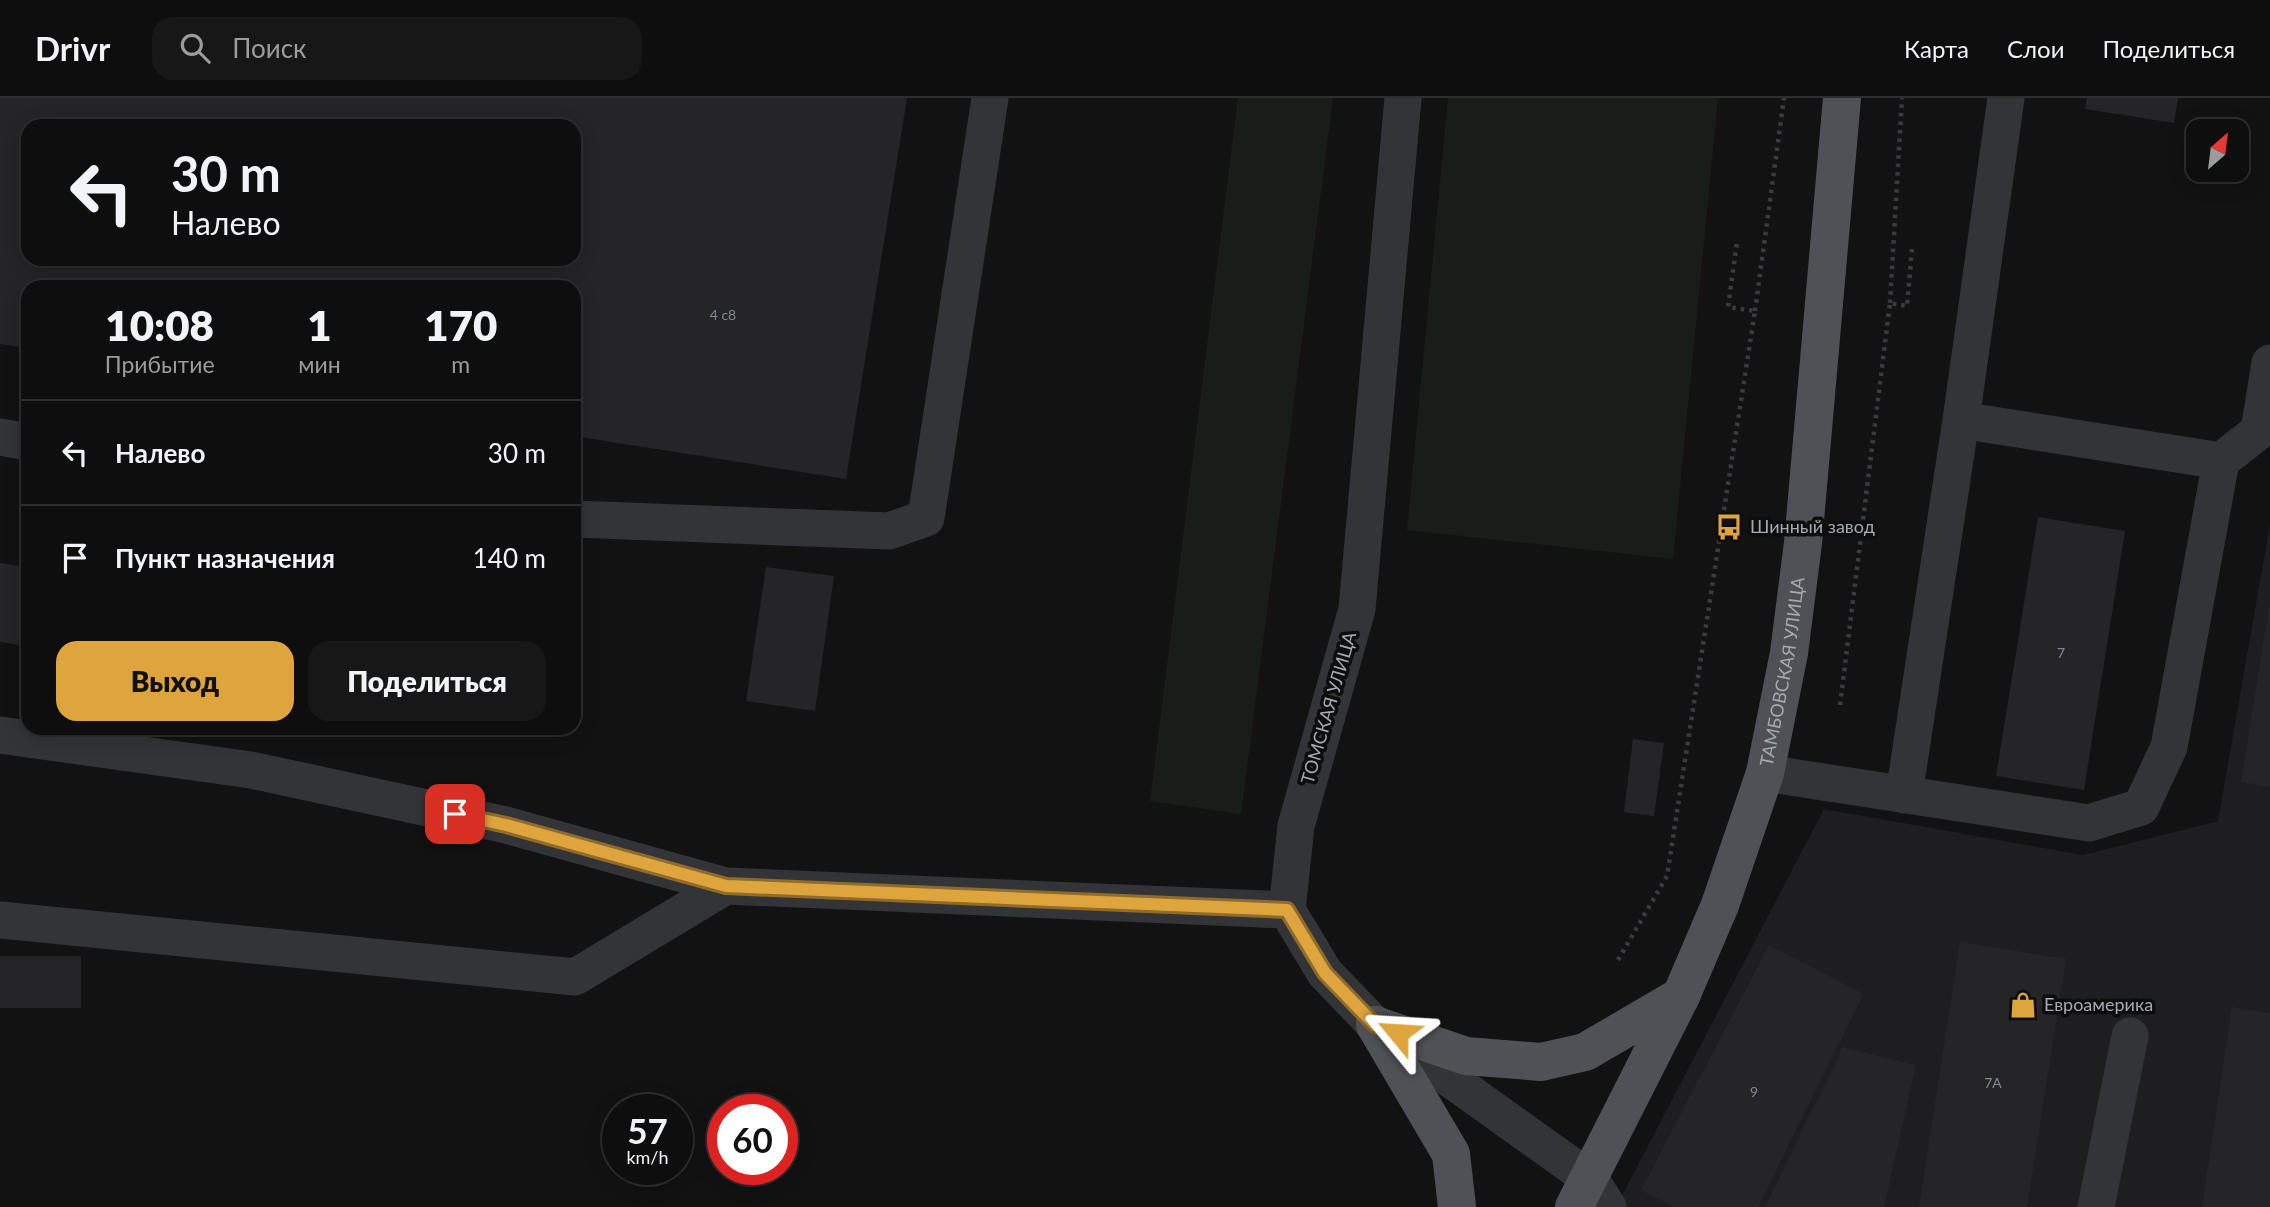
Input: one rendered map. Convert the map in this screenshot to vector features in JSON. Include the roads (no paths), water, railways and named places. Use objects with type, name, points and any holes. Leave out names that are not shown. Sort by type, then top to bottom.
[{"type":"main road","name":"ТАМБОВСКАЯ УЛИЦА","points":[[1590,1198],[1720,905],[1765,773],[1789,653],[1803,543],[1842,98]]},
{"type":"main road","points":[[1375,1025],[1466,1056],[1541,1062],[1585,1052],[1681,996]]},
{"type":"main road","points":[[1375,1025],[1451,1154],[1457,1207]]},
{"type":"street","points":[[581,519],[889,531],[926,518],[990,98]]},
{"type":"street","name":"ТОМСКАЯ УЛИЦА","points":[[1287,910],[1296,827],[1357,609],[1403,98]]},
{"type":"street","points":[[1903,795],[1961,420],[2006,98]]},
{"type":"street","points":[[1765,773],[2089,823],[2141,807],[2169,747],[2221,461],[2259,431],[2270,363]]},
{"type":"street","points":[[1961,420],[2221,461]]},
{"type":"street","points":[[0,437],[21,441]]},
{"type":"street","points":[[0,735],[251,770],[506,825],[726,886],[1287,910],[1325,973],[1375,1025],[1590,1198]]},
{"type":"street","points":[[0,920],[575,977],[726,886]]},
{"type":"street","points":[[2096,1207],[2130,1036]]},
{"type":"place","name":"Шинный завод","points":[[1729,527]]},
{"type":"place","name":"Евроамерика","points":[[2023,1005]]}]
